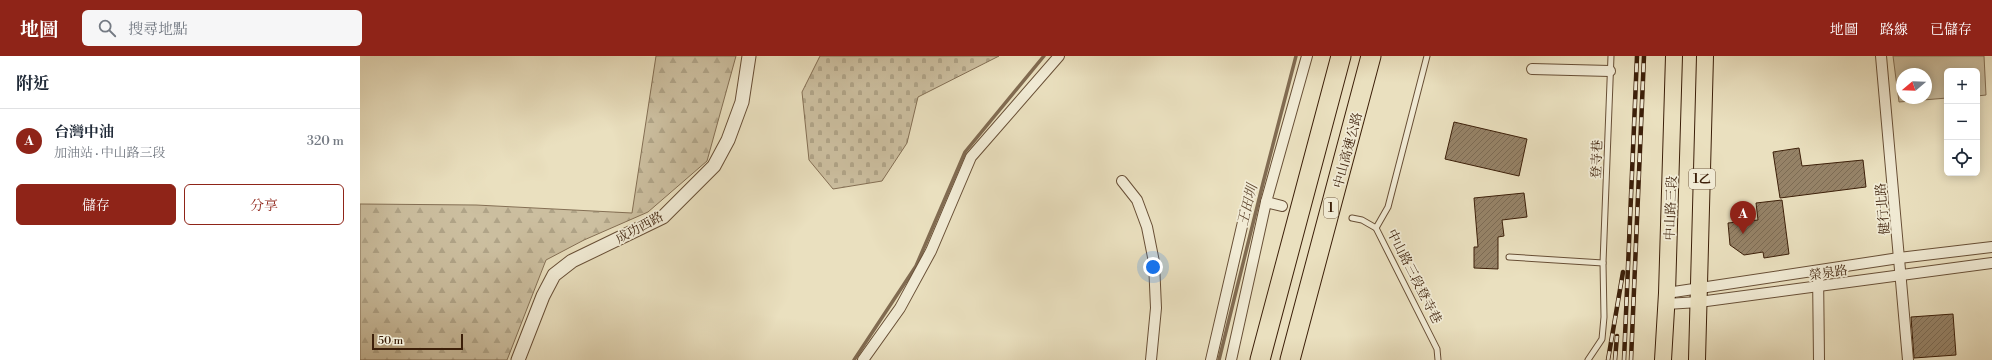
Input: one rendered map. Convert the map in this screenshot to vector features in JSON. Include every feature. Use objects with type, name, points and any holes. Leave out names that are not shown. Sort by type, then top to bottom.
[{"type":"highway","points":[[1260,360],[1340,56]]},
{"type":"highway","name":"中山高速公路","points":[[1290,360],[1371,56]]},
{"type":"main road","name":"中山路三段","points":[[1663,360],[1667,299],[1674,56]]},
{"type":"main road","name":"1乙","points":[[1696,360],[1705,56]]},
{"type":"street","name":"成功西路","points":[[518,360],[543,296],[554,275],[572,261],[662,217],[714,166],[728,140],[742,102],[749,56]]},
{"type":"street","points":[[863,360],[900,308],[931,251],[971,157],[1059,56]]},
{"type":"street","points":[[1231,360],[1266,202],[1307,56]]},
{"type":"street","name":"健行北路","points":[[1881,56],[1908,360]]},
{"type":"street","points":[[1532,69],[1610,71]]},
{"type":"street","points":[[1122,181],[1138,200],[1147,227],[1154,262],[1156,308],[1151,360]]},
{"type":"street","points":[[1266,202],[1282,206]]},
{"type":"street","points":[[1211,360],[1246,209]]},
{"type":"street","name":"榮泉路","points":[[1667,299],[1818,271],[1899,258],[1992,247]]},
{"type":"street","name":"榮泉路","points":[[1667,299],[1699,294],[1818,287],[1992,263]]},
{"type":"street","points":[[1818,271],[1819,360]]},
{"type":"lane","points":[[1376,228],[1388,207],[1427,56]]},
{"type":"lane","name":"登寺巷","points":[[1588,360],[1602,339],[1604,318],[1603,263],[1611,56]]},
{"type":"lane","name":"中山路三段登寺巷","points":[[1352,218],[1362,220],[1376,228],[1437,348],[1438,360]]},
{"type":"lane","points":[[1510,257],[1603,263]]},
{"type":"green space","points":[[656,56],[736,56],[707,161],[648,212],[584,240],[546,260],[507,360],[360,360],[360,204],[476,205],[632,213]]},
{"type":"green space","points":[[820,56],[999,56],[918,97],[907,143],[882,181],[833,189],[809,160],[802,92]]},
{"type":"green space","points":[[1893,56],[1984,56],[1986,95],[1980,96],[1980,68],[1944,68],[1944,98],[1932,99],[1932,68],[1896,68],[1896,79]]},
{"type":"building","points":[[1454,122],[1527,139],[1519,176],[1445,159]]},
{"type":"building","points":[[1799,148],[1802,166],[1863,160],[1866,187],[1780,198],[1773,152]]},
{"type":"building","points":[[1524,193],[1527,217],[1502,220],[1504,236],[1498,237],[1498,269],[1474,268],[1474,247],[1478,247],[1474,198]]},
{"type":"building","points":[[1782,200],[1789,254],[1764,258],[1763,252],[1744,255],[1730,245],[1728,223],[1758,220],[1756,203]]},
{"type":"building","points":[[1953,314],[1956,355],[1914,358],[1911,317]]},
{"type":"waterway","points":[[854,360],[916,266],[965,152],[1044,56]]},
{"type":"waterway","name":"王田圳","points":[[1219,360],[1296,56]]},
{"type":"railway","points":[[1624,360],[1637,56]]},
{"type":"railway","points":[[1631,360],[1644,56]]},
{"type":"railway","points":[[1608,360],[1623,272]]},
{"type":"railway","points":[[1615,360],[1617,336]]},
{"type":"place","name":"台灣中油","points":[[1743,234]]}]
